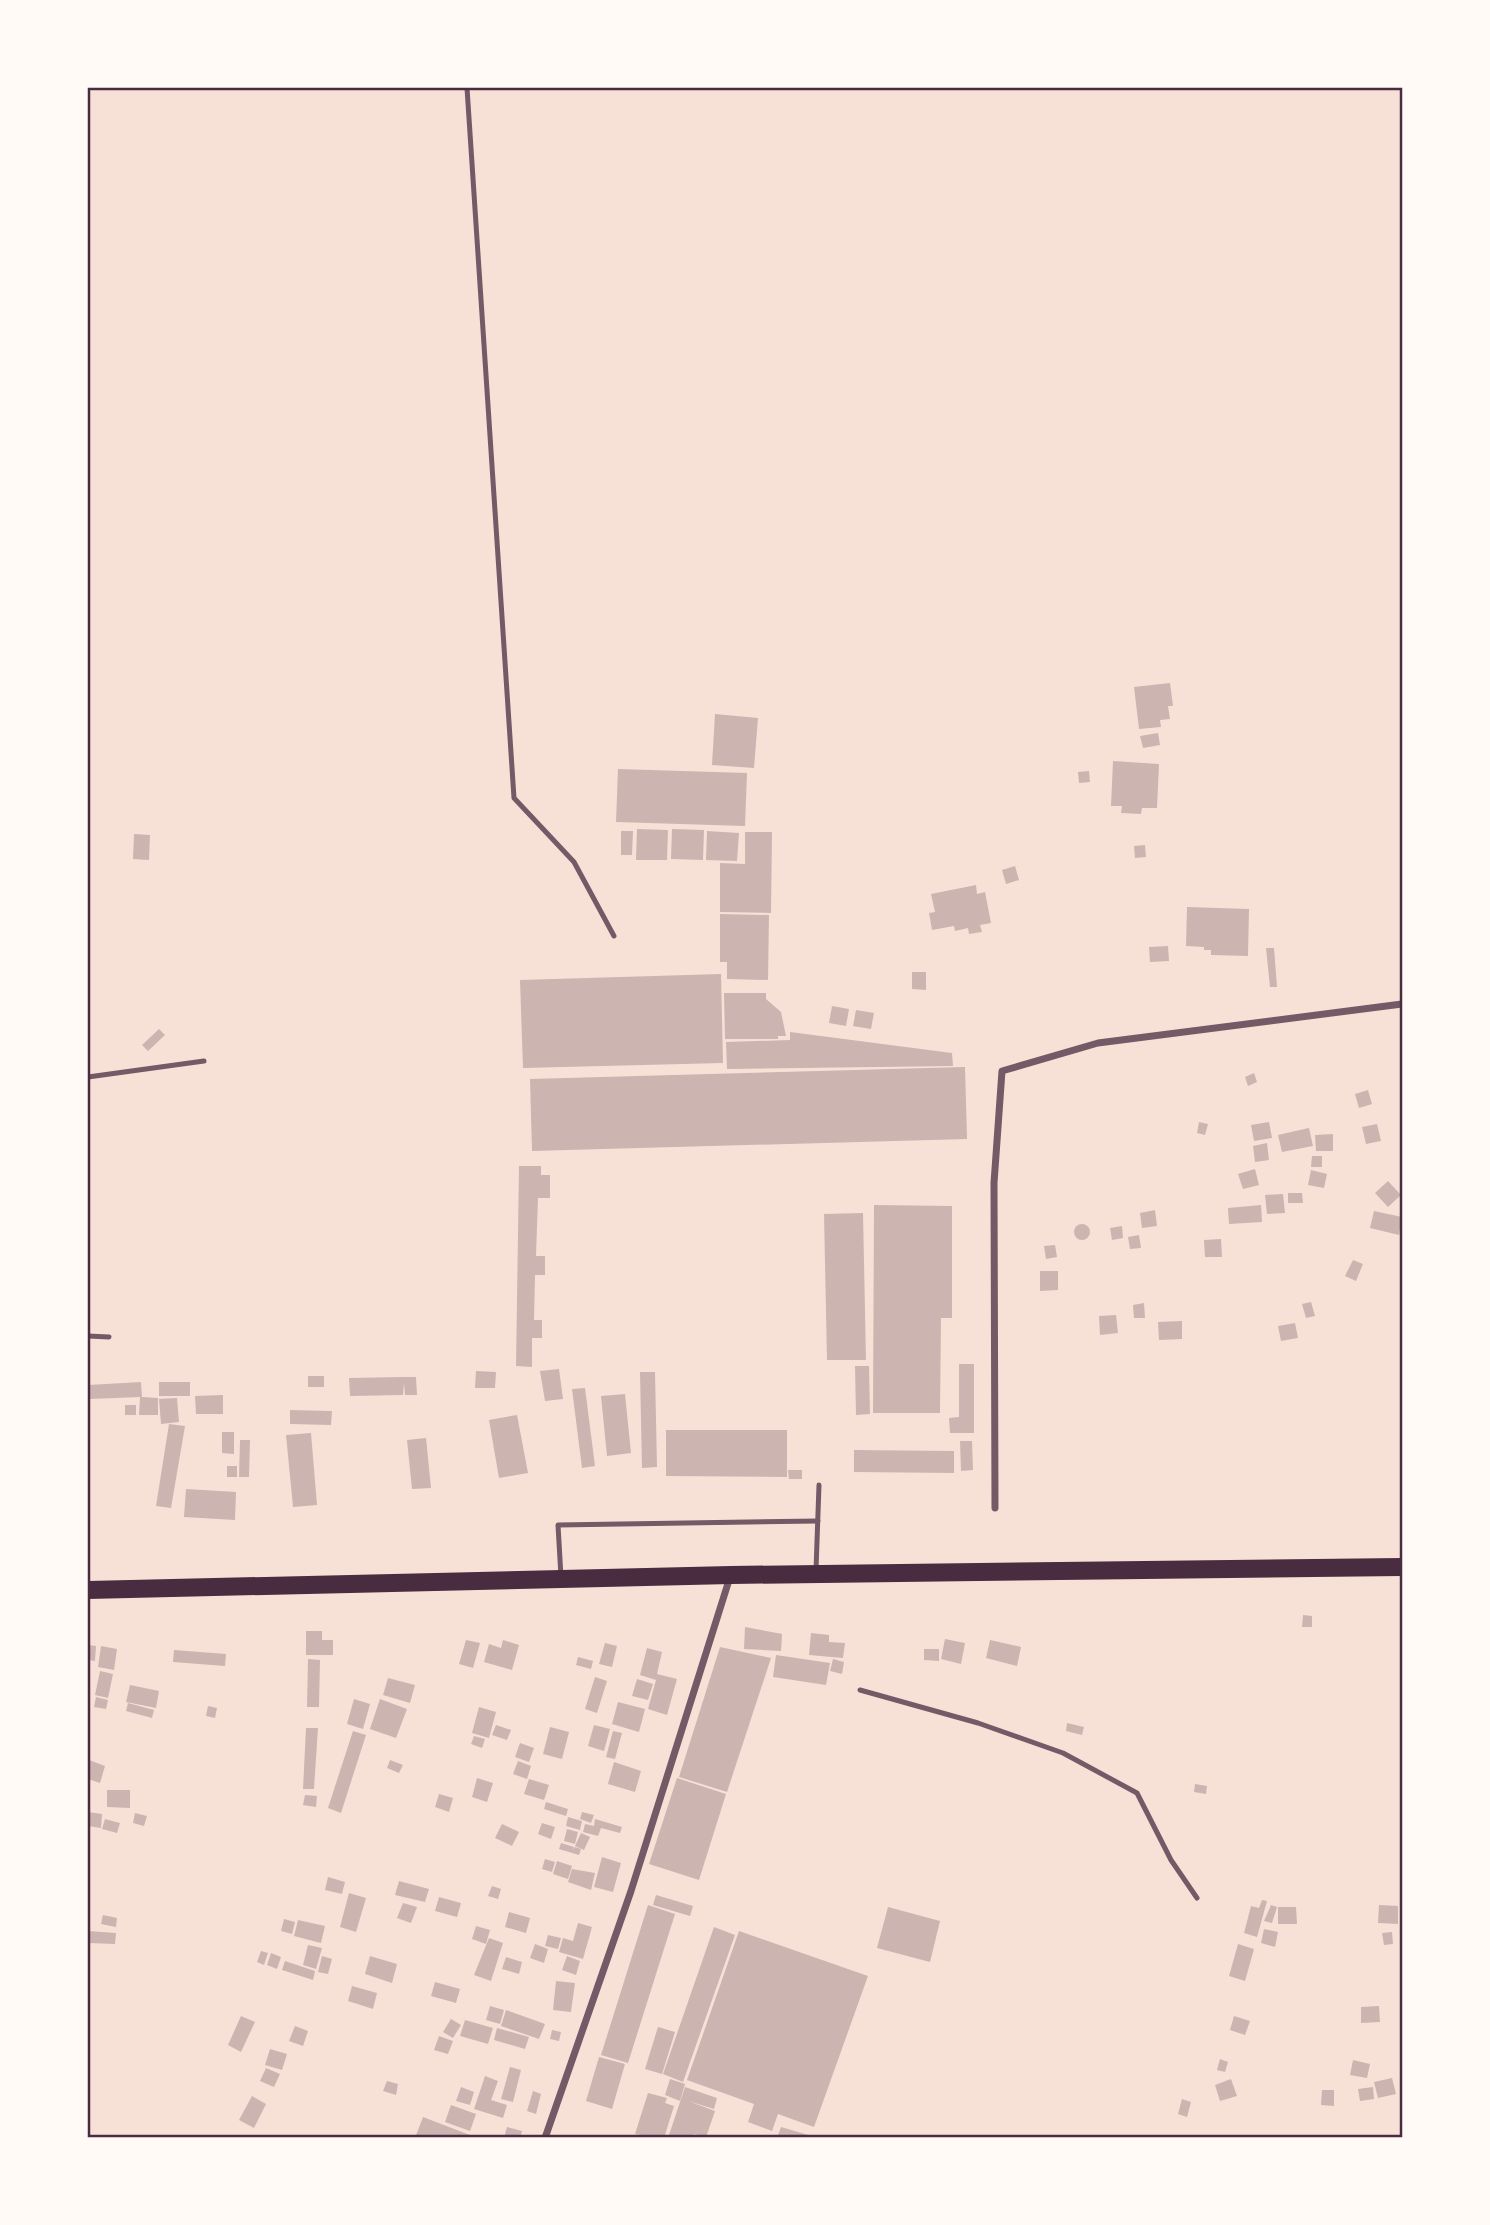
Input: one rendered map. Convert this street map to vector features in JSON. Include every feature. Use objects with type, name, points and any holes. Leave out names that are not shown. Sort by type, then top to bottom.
[{"type":"main road","points":[[88,1590],[816,1574],[1402,1567]]},
{"type":"street","points":[[995,1508],[994,1183],[1002,1071],[1098,1043],[1402,1004]]},
{"type":"street","points":[[545,2137],[631,1891],[731,1576]]},
{"type":"lane","points":[[467,88],[514,797],[574,862],[614,936]]},
{"type":"lane","points":[[88,1077],[204,1061]]},
{"type":"lane","points":[[88,1336],[109,1337]]},
{"type":"lane","points":[[816,1574],[819,1485]]},
{"type":"lane","points":[[561,1580],[558,1525],[818,1521]]},
{"type":"lane","points":[[860,1690],[978,1723],[1063,1753],[1136,1793],[1171,1860],[1197,1898]]},
{"type":"building","points":[[1170,683],[1173,706],[1168,706],[1170,719],[1160,720],[1161,727],[1139,729],[1134,687]]},
{"type":"building","points":[[715,714],[758,718],[754,768],[712,765]]},
{"type":"building","points":[[1158,733],[1160,745],[1143,748],[1140,736]]},
{"type":"building","points":[[1113,761],[1159,764],[1157,808],[1142,808],[1141,814],[1121,813],[1122,806],[1111,806]]},
{"type":"building","points":[[618,769],[747,773],[745,826],[616,822]]},
{"type":"building","points":[[1089,771],[1090,782],[1079,783],[1078,772]]},
{"type":"building","points":[[637,829],[668,830],[667,860],[636,860]]},
{"type":"building","points":[[672,829],[704,830],[703,860],[671,859]]},
{"type":"building","points":[[621,831],[633,831],[632,855],[621,855]]},
{"type":"building","points":[[707,831],[739,833],[737,861],[706,860]]},
{"type":"building","points":[[745,832],[772,832],[771,913],[720,912],[720,863],[745,864]]},
{"type":"building","points":[[134,834],[150,835],[149,860],[133,859]]},
{"type":"building","points":[[1145,845],[1146,857],[1135,858],[1134,846]]},
{"type":"building","points":[[1015,866],[1019,880],[1006,884],[1002,870]]},
{"type":"building","points":[[976,885],[977,894],[985,892],[991,923],[980,925],[982,932],[969,934],[968,928],[955,931],[954,926],[932,930],[929,913],[935,912],[931,894]]},
{"type":"building","points":[[1187,907],[1249,909],[1248,956],[1211,955],[1211,950],[1204,950],[1204,947],[1186,946]]},
{"type":"building","points":[[720,914],[769,915],[768,980],[727,979],[727,962],[720,962]]},
{"type":"building","points":[[1168,946],[1169,961],[1150,962],[1149,947]]},
{"type":"building","points":[[1266,948],[1274,948],[1277,987],[1270,987]]},
{"type":"building","points":[[912,972],[926,972],[926,990],[912,989]]},
{"type":"building","points":[[721,974],[723,1063],[523,1068],[520,980]]},
{"type":"building","points":[[724,993],[766,993],[766,999],[781,1012],[786,1036],[778,1036],[778,1039],[725,1039]]},
{"type":"building","points":[[832,1006],[849,1009],[846,1026],[829,1023]]},
{"type":"building","points":[[856,1010],[874,1013],[871,1029],[853,1026]]},
{"type":"building","points":[[159,1029],[165,1035],[148,1051],[142,1045]]},
{"type":"building","points":[[790,1032],[952,1053],[953,1066],[727,1069],[726,1042],[790,1040]]},
{"type":"building","points":[[965,1067],[967,1139],[532,1151],[530,1079]]},
{"type":"building","points":[[1254,1073],[1257,1082],[1248,1086],[1245,1077]]},
{"type":"building","points":[[1368,1090],[1372,1104],[1359,1108],[1355,1094]]},
{"type":"building","points":[[1199,1122],[1208,1124],[1205,1135],[1197,1133]]},
{"type":"building","points":[[1269,1122],[1272,1138],[1254,1141],[1251,1125]]},
{"type":"building","points":[[1377,1124],[1381,1141],[1366,1144],[1362,1127]]},
{"type":"building","points":[[1309,1128],[1313,1146],[1282,1152],[1278,1135]]},
{"type":"building","points":[[1333,1134],[1333,1151],[1316,1151],[1315,1135]]},
{"type":"building","points":[[1267,1143],[1269,1160],[1255,1162],[1253,1146]]},
{"type":"building","points":[[1312,1156],[1322,1156],[1322,1167],[1311,1167]]},
{"type":"building","points":[[519,1166],[541,1166],[541,1175],[550,1175],[550,1198],[538,1198],[536,1256],[545,1256],[545,1275],[535,1275],[534,1320],[542,1320],[542,1338],[532,1338],[532,1367],[516,1366]]},
{"type":"building","points":[[1255,1169],[1259,1185],[1243,1189],[1238,1174]]},
{"type":"building","points":[[1311,1170],[1327,1174],[1324,1188],[1308,1185]]},
{"type":"building","points":[[1388,1181],[1401,1195],[1388,1207],[1375,1193]]},
{"type":"building","points":[[1288,1193],[1302,1193],[1303,1203],[1288,1203]]},
{"type":"building","points":[[1283,1194],[1285,1213],[1267,1214],[1265,1195]]},
{"type":"building","points":[[874,1205],[952,1206],[952,1318],[941,1318],[940,1413],[873,1413]]},
{"type":"building","points":[[1261,1205],[1262,1222],[1229,1224],[1228,1208]]},
{"type":"building","points":[[1155,1210],[1157,1226],[1142,1228],[1140,1213]]},
{"type":"building","points":[[1374,1211],[1402,1217],[1399,1235],[1370,1228]]},
{"type":"building","points":[[863,1213],[866,1360],[827,1360],[824,1214]]},
{"type":"building","points":[[1082,1224],[1090,1232],[1082,1240],[1074,1232]]},
{"type":"building","points":[[1122,1226],[1123,1238],[1112,1240],[1110,1228]]},
{"type":"building","points":[[1139,1235],[1141,1248],[1130,1249],[1128,1237]]},
{"type":"building","points":[[1221,1239],[1222,1257],[1205,1257],[1204,1240]]},
{"type":"building","points":[[1055,1245],[1057,1257],[1046,1259],[1044,1246]]},
{"type":"building","points":[[1353,1260],[1363,1264],[1356,1281],[1345,1276]]},
{"type":"building","points":[[1040,1271],[1058,1271],[1058,1290],[1040,1291]]},
{"type":"building","points":[[1311,1302],[1315,1316],[1306,1318],[1302,1304]]},
{"type":"building","points":[[1144,1303],[1145,1318],[1134,1318],[1133,1305]]},
{"type":"building","points":[[1116,1315],[1118,1333],[1100,1335],[1099,1316]]},
{"type":"building","points":[[1182,1321],[1182,1339],[1159,1340],[1158,1322]]},
{"type":"building","points":[[1295,1323],[1298,1338],[1281,1341],[1278,1326]]},
{"type":"building","points":[[959,1364],[974,1364],[974,1433],[950,1433],[949,1418],[959,1417]]},
{"type":"building","points":[[855,1366],[869,1366],[870,1414],[856,1415]]},
{"type":"building","points":[[559,1369],[563,1399],[545,1401],[540,1371]]},
{"type":"building","points":[[476,1371],[496,1372],[495,1388],[475,1388]]},
{"type":"building","points":[[640,1372],[655,1372],[657,1467],[642,1468]]},
{"type":"building","points":[[308,1376],[324,1376],[324,1387],[308,1387]]},
{"type":"building","points":[[416,1377],[417,1395],[405,1395],[404,1383],[403,1395],[350,1396],[349,1378]]},
{"type":"building","points":[[141,1382],[142,1397],[158,1398],[158,1415],[139,1415],[140,1397],[89,1399],[88,1385]]},
{"type":"building","points":[[159,1382],[190,1382],[190,1396],[159,1396]]},
{"type":"building","points":[[585,1388],[595,1466],[582,1468],[572,1389]]},
{"type":"building","points":[[625,1394],[631,1453],[607,1456],[601,1396]]},
{"type":"building","points":[[223,1395],[223,1414],[196,1414],[195,1396]]},
{"type":"building","points":[[177,1398],[179,1422],[161,1424],[159,1399]]},
{"type":"building","points":[[125,1405],[136,1405],[136,1415],[125,1415]]},
{"type":"building","points":[[290,1410],[332,1411],[331,1425],[290,1424]]},
{"type":"building","points":[[517,1415],[528,1473],[499,1478],[489,1420]]},
{"type":"building","points":[[169,1424],[185,1426],[171,1508],[156,1506]]},
{"type":"building","points":[[666,1430],[787,1430],[787,1477],[666,1476]]},
{"type":"building","points":[[222,1432],[234,1432],[234,1454],[222,1453]]},
{"type":"building","points":[[311,1433],[317,1505],[293,1507],[286,1435]]},
{"type":"building","points":[[426,1438],[431,1488],[412,1489],[407,1440]]},
{"type":"building","points":[[240,1440],[250,1440],[249,1477],[239,1477]]},
{"type":"building","points":[[960,1441],[972,1441],[973,1470],[961,1471]]},
{"type":"building","points":[[854,1450],[954,1451],[954,1473],[854,1472]]},
{"type":"building","points":[[227,1466],[237,1466],[237,1477],[227,1477]]},
{"type":"building","points":[[788,1470],[802,1470],[802,1479],[789,1479]]},
{"type":"building","points":[[186,1489],[236,1492],[235,1520],[184,1517]]},
{"type":"building","points":[[1303,1615],[1312,1616],[1312,1627],[1302,1627]]},
{"type":"building","points":[[745,1627],[782,1634],[781,1651],[744,1649]]},
{"type":"building","points":[[306,1631],[322,1631],[322,1640],[333,1640],[333,1655],[306,1655]]},
{"type":"building","points":[[811,1633],[829,1635],[829,1642],[845,1643],[843,1658],[809,1655]]},
{"type":"building","points":[[945,1639],[965,1643],[961,1664],[941,1659]]},
{"type":"building","points":[[466,1640],[480,1643],[473,1668],[459,1664]]},
{"type":"building","points":[[503,1640],[519,1645],[512,1670],[484,1662],[489,1644],[501,1648]]},
{"type":"building","points":[[990,1640],[1021,1647],[1017,1666],[986,1658]]},
{"type":"building","points":[[605,1643],[617,1646],[612,1667],[599,1664]]},
{"type":"building","points":[[88,1645],[96,1646],[95,1661],[88,1660]]},
{"type":"building","points":[[101,1646],[117,1649],[114,1670],[98,1667]]},
{"type":"building","points":[[720,1647],[771,1658],[727,1792],[679,1777]]},
{"type":"building","points":[[647,1648],[662,1652],[657,1674],[677,1679],[667,1715],[648,1709],[656,1680],[640,1675]]},
{"type":"building","points":[[924,1649],[939,1649],[939,1661],[924,1660]]},
{"type":"building","points":[[174,1650],[226,1654],[225,1666],[173,1662]]},
{"type":"building","points":[[776,1655],[830,1663],[826,1685],[773,1677]]},
{"type":"building","points":[[578,1657],[593,1661],[591,1669],[576,1665]]},
{"type":"building","points":[[308,1659],[320,1660],[319,1707],[307,1707]]},
{"type":"building","points":[[833,1659],[844,1662],[842,1674],[830,1671]]},
{"type":"building","points":[[100,1671],[113,1674],[108,1698],[95,1695]]},
{"type":"building","points":[[595,1677],[607,1681],[597,1713],[585,1709]]},
{"type":"building","points":[[388,1678],[415,1685],[410,1703],[383,1695]]},
{"type":"building","points":[[637,1679],[653,1684],[648,1700],[632,1696]]},
{"type":"building","points":[[130,1685],[159,1691],[156,1708],[126,1702]]},
{"type":"building","points":[[96,1697],[108,1700],[106,1709],[94,1707]]},
{"type":"building","points":[[354,1699],[370,1704],[363,1729],[347,1724]]},
{"type":"building","points":[[380,1699],[407,1709],[396,1738],[370,1729]]},
{"type":"building","points":[[618,1702],[645,1709],[639,1732],[612,1724]]},
{"type":"building","points":[[128,1703],[154,1710],[152,1718],[126,1711]]},
{"type":"building","points":[[208,1706],[217,1708],[215,1718],[206,1716]]},
{"type":"building","points":[[479,1707],[496,1712],[489,1738],[472,1733]]},
{"type":"building","points":[[1067,1723],[1084,1727],[1082,1735],[1066,1731]]},
{"type":"building","points":[[496,1725],[511,1730],[507,1740],[492,1735]]},
{"type":"building","points":[[594,1725],[610,1729],[604,1751],[588,1746]]},
{"type":"building","points":[[550,1727],[569,1732],[562,1759],[543,1754]]},
{"type":"building","points":[[306,1728],[318,1728],[314,1789],[303,1789]]},
{"type":"building","points":[[353,1731],[366,1735],[341,1813],[328,1808]]},
{"type":"building","points":[[613,1731],[622,1733],[615,1759],[606,1757]]},
{"type":"building","points":[[474,1736],[485,1739],[482,1748],[471,1744]]},
{"type":"building","points":[[520,1743],[534,1748],[529,1762],[515,1757]]},
{"type":"building","points":[[89,1760],[105,1766],[100,1783],[88,1779]]},
{"type":"building","points":[[390,1760],[403,1765],[399,1773],[387,1768]]},
{"type":"building","points":[[518,1761],[531,1766],[527,1779],[513,1774]]},
{"type":"building","points":[[614,1762],[641,1771],[635,1792],[608,1784]]},
{"type":"building","points":[[477,1778],[493,1783],[487,1802],[472,1797]]},
{"type":"building","points":[[677,1778],[726,1794],[699,1880],[649,1864]]},
{"type":"building","points":[[529,1779],[549,1785],[544,1800],[524,1794]]},
{"type":"building","points":[[1195,1784],[1207,1786],[1206,1794],[1194,1792]]},
{"type":"building","points":[[107,1790],[130,1790],[130,1808],[107,1807]]},
{"type":"building","points":[[439,1794],[453,1798],[449,1812],[435,1807]]},
{"type":"building","points":[[305,1795],[317,1796],[316,1807],[303,1805]]},
{"type":"building","points":[[546,1802],[568,1809],[566,1816],[544,1809]]},
{"type":"building","points":[[88,1812],[102,1814],[101,1828],[88,1826]]},
{"type":"building","points":[[582,1812],[594,1815],[591,1823],[580,1819]]},
{"type":"building","points":[[135,1813],[147,1816],[144,1826],[133,1823]]},
{"type":"building","points":[[568,1817],[582,1821],[580,1830],[566,1826]]},
{"type":"building","points":[[105,1819],[120,1823],[117,1833],[102,1829]]},
{"type":"building","points":[[595,1819],[622,1827],[620,1833],[601,1828],[598,1836],[583,1832],[585,1824],[594,1826]]},
{"type":"building","points":[[542,1823],[555,1827],[551,1839],[538,1834]]},
{"type":"building","points":[[502,1824],[519,1832],[512,1846],[495,1838]]},
{"type":"building","points":[[567,1829],[578,1832],[575,1844],[564,1841]]},
{"type":"building","points":[[581,1833],[590,1837],[584,1850],[575,1846]]},
{"type":"building","points":[[561,1843],[574,1847],[573,1850],[575,1847],[581,1849],[579,1855],[559,1849]]},
{"type":"building","points":[[602,1857],[621,1863],[613,1892],[594,1887]]},
{"type":"building","points":[[545,1859],[555,1862],[552,1872],[542,1869]]},
{"type":"building","points":[[557,1861],[572,1866],[568,1879],[553,1874]]},
{"type":"building","points":[[572,1869],[595,1873],[591,1890],[568,1882]]},
{"type":"building","points":[[328,1877],[345,1882],[342,1894],[325,1890]]},
{"type":"building","points":[[399,1881],[429,1889],[425,1902],[395,1895]]},
{"type":"building","points":[[492,1886],[501,1889],[498,1899],[488,1896]]},
{"type":"building","points":[[349,1893],[366,1898],[356,1932],[340,1927]]},
{"type":"building","points":[[656,1895],[693,1906],[690,1916],[653,1905]]},
{"type":"building","points":[[439,1897],[461,1903],[457,1917],[435,1911]]},
{"type":"building","points":[[1262,1900],[1267,1901],[1257,1937],[1244,1933],[1251,1906],[1259,1908]]},
{"type":"building","points":[[403,1903],[417,1907],[411,1923],[397,1918]]},
{"type":"building","points":[[648,1905],[675,1914],[628,2063],[601,2055]]},
{"type":"building","points":[[1271,1905],[1277,1907],[1272,1923],[1264,1921]]},
{"type":"building","points":[[1379,1905],[1398,1906],[1398,1924],[1378,1923]]},
{"type":"building","points":[[888,1907],[940,1921],[930,1962],[877,1948]]},
{"type":"building","points":[[1278,1907],[1296,1907],[1297,1924],[1278,1924]]},
{"type":"building","points":[[509,1912],[530,1918],[526,1933],[505,1927]]},
{"type":"building","points":[[103,1915],[117,1918],[116,1927],[101,1924]]},
{"type":"building","points":[[284,1919],[295,1922],[292,1934],[281,1931]]},
{"type":"building","points":[[298,1920],[325,1926],[321,1943],[294,1936]]},
{"type":"building","points":[[578,1923],[592,1927],[583,1959],[559,1952],[563,1938],[573,1941]]},
{"type":"building","points":[[476,1926],[490,1930],[486,1944],[472,1939]]},
{"type":"building","points":[[714,1927],[735,1935],[683,2082],[663,2074]]},
{"type":"building","points":[[1264,1929],[1278,1932],[1275,1947],[1261,1943]]},
{"type":"building","points":[[88,1931],[116,1933],[115,1944],[88,1943]]},
{"type":"building","points":[[739,1931],[868,1976],[814,2127],[778,2114],[772,2131],[748,2122],[754,2104],[687,2080]]},
{"type":"building","points":[[1392,1932],[1393,1944],[1384,1945],[1382,1933]]},
{"type":"building","points":[[548,1935],[561,1938],[558,1949],[545,1946]]},
{"type":"building","points":[[489,1938],[503,1943],[491,1981],[474,1975]]},
{"type":"building","points":[[535,1944],[548,1949],[544,1963],[530,1958]]},
{"type":"building","points":[[1238,1944],[1254,1949],[1245,1981],[1229,1976]]},
{"type":"building","points":[[308,1945],[322,1948],[316,1969],[303,1965]]},
{"type":"building","points":[[261,1951],[268,1953],[264,1965],[257,1962]]},
{"type":"building","points":[[271,1953],[281,1957],[277,1969],[267,1965]]},
{"type":"building","points":[[322,1956],[332,1959],[328,1974],[318,1972]]},
{"type":"building","points":[[370,1956],[397,1964],[392,1983],[365,1974]]},
{"type":"building","points":[[567,1956],[580,1961],[576,1975],[562,1970]]},
{"type":"building","points":[[506,1957],[522,1962],[519,1974],[502,1969]]},
{"type":"building","points":[[285,1961],[315,1971],[313,1980],[282,1970]]},
{"type":"building","points":[[556,1981],[575,1983],[571,2012],[553,2010]]},
{"type":"building","points":[[435,1982],[460,1989],[456,2003],[431,1996]]},
{"type":"building","points":[[352,1986],[377,1993],[373,2009],[348,2001]]},
{"type":"building","points":[[490,2006],[504,2010],[500,2024],[486,2020]]},
{"type":"building","points":[[1379,2006],[1380,2022],[1361,2023],[1361,2007]]},
{"type":"building","points":[[506,2010],[545,2024],[539,2039],[501,2026]]},
{"type":"building","points":[[241,2016],[255,2022],[241,2052],[228,2045]]},
{"type":"building","points":[[1234,2016],[1250,2021],[1245,2035],[1230,2030]]},
{"type":"building","points":[[451,2019],[461,2025],[453,2038],[443,2032]]},
{"type":"building","points":[[465,2020],[493,2028],[488,2044],[460,2036]]},
{"type":"building","points":[[295,2026],[308,2031],[303,2046],[289,2041]]},
{"type":"building","points":[[658,2027],[675,2032],[662,2074],[645,2069]]},
{"type":"building","points":[[497,2028],[529,2037],[525,2049],[494,2040]]},
{"type":"building","points":[[552,2030],[561,2032],[559,2041],[550,2039]]},
{"type":"building","points":[[439,2036],[453,2041],[448,2054],[434,2050]]},
{"type":"building","points":[[270,2049],[287,2054],[282,2070],[265,2065]]},
{"type":"building","points":[[599,2057],[625,2064],[612,2109],[586,2101]]},
{"type":"building","points":[[1220,2059],[1228,2062],[1225,2072],[1217,2070]]},
{"type":"building","points":[[1353,2060],[1370,2064],[1367,2078],[1350,2075]]},
{"type":"building","points":[[510,2067],[521,2070],[513,2102],[501,2099]]},
{"type":"building","points":[[266,2068],[280,2074],[274,2087],[260,2081]]},
{"type":"building","points":[[485,2076],[498,2081],[491,2100],[507,2105],[503,2118],[474,2109]]},
{"type":"building","points":[[1392,2078],[1396,2094],[1378,2098],[1374,2082]]},
{"type":"building","points":[[670,2079],[685,2084],[680,2101],[665,2095]]},
{"type":"building","points":[[1231,2079],[1237,2096],[1220,2101],[1215,2085]]},
{"type":"building","points":[[387,2081],[398,2084],[396,2095],[383,2091]]},
{"type":"building","points":[[461,2087],[474,2092],[470,2105],[456,2101]]},
{"type":"building","points":[[685,2087],[717,2098],[714,2109],[688,2101],[715,2111],[706,2137],[694,2134],[693,2138],[668,2138]]},
{"type":"building","points":[[1373,2087],[1374,2099],[1360,2101],[1358,2089]]},
{"type":"building","points":[[1322,2090],[1334,2090],[1334,2106],[1321,2105]]},
{"type":"building","points":[[533,2091],[541,2094],[536,2114],[527,2111]]},
{"type":"building","points":[[648,2093],[667,2098],[665,2103],[674,2106],[664,2138],[635,2134]]},
{"type":"building","points":[[252,2096],[266,2104],[254,2128],[239,2120]]},
{"type":"building","points":[[1182,2099],[1191,2102],[1187,2117],[1178,2114]]},
{"type":"building","points":[[451,2105],[476,2114],[470,2131],[445,2122]]},
{"type":"building","points":[[423,2117],[475,2137],[475,2138],[415,2138]]},
{"type":"building","points":[[507,2127],[522,2131],[520,2138],[504,2138]]},
{"type":"building","points":[[781,2127],[815,2137],[815,2138],[777,2138]]}]
